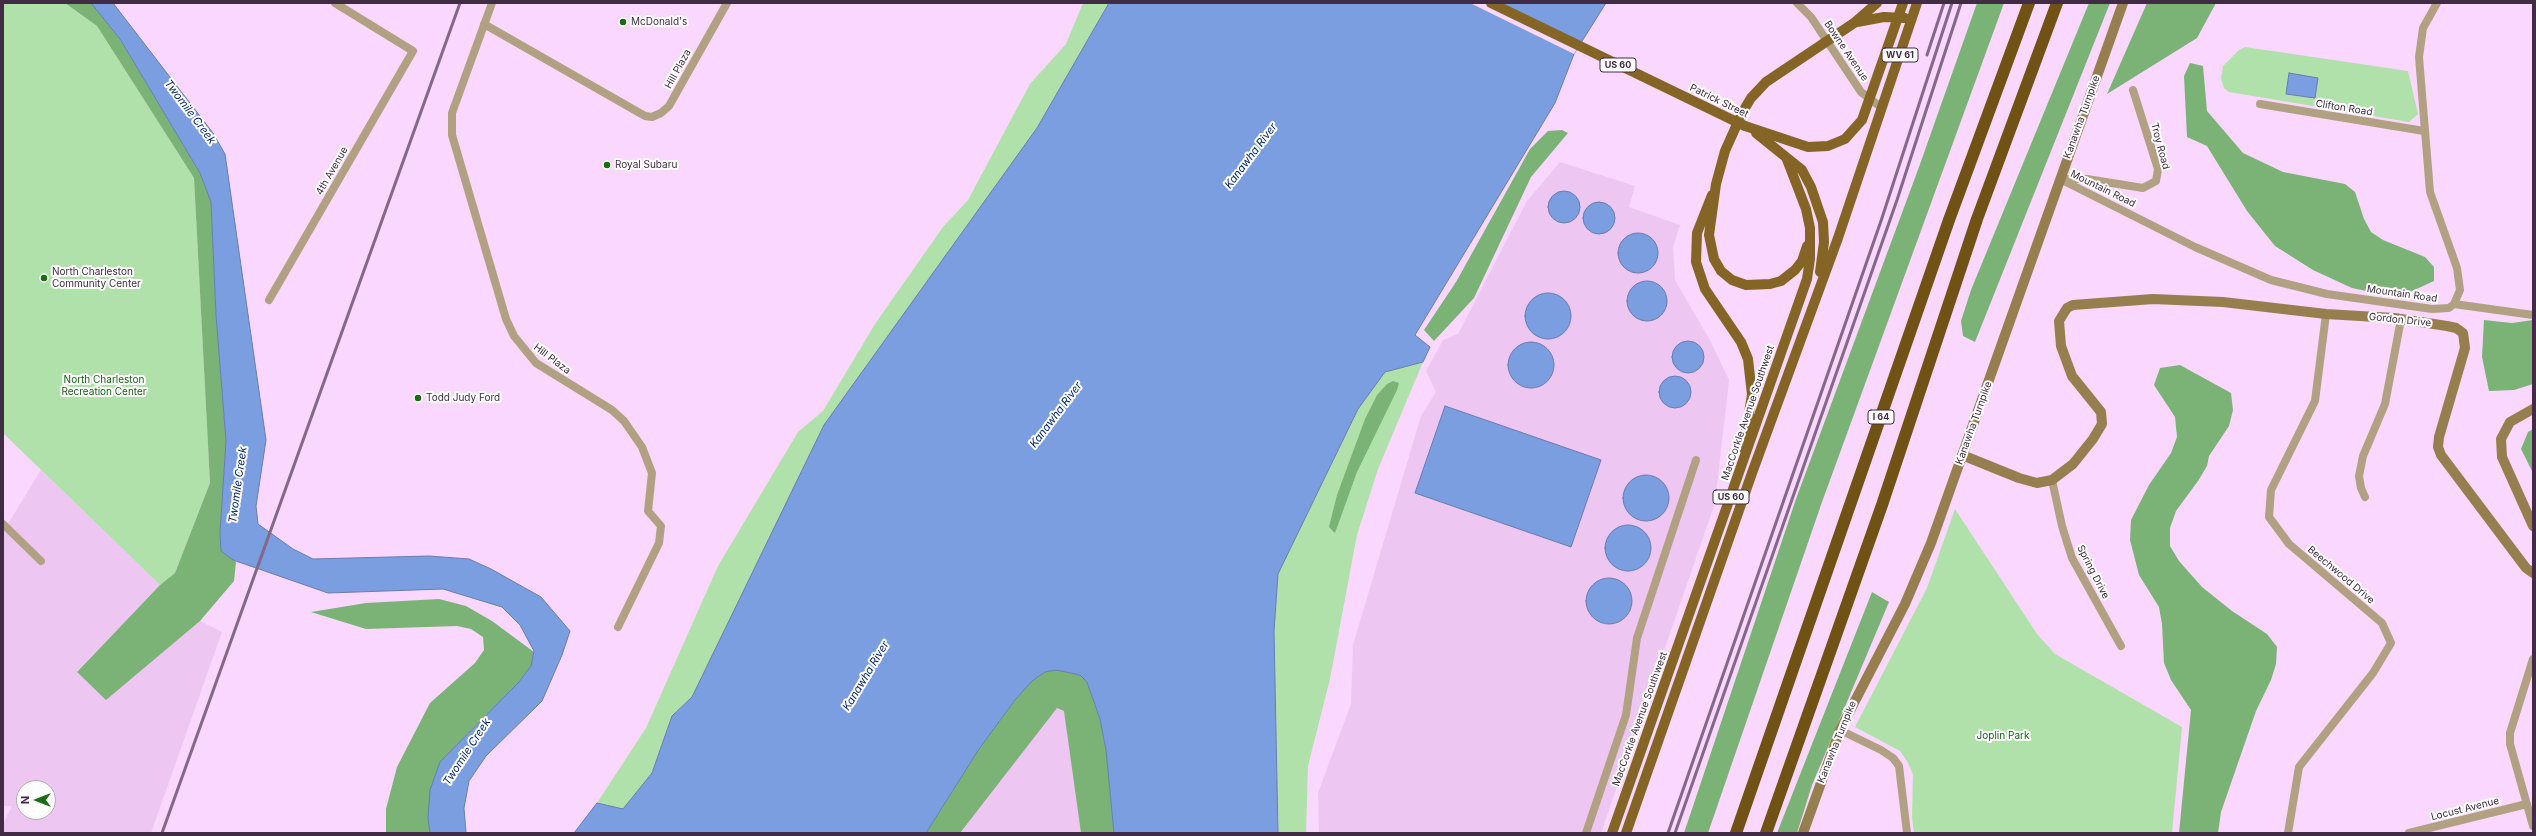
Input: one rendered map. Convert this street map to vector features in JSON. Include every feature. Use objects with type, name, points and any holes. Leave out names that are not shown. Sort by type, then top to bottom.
[{"type":"highway","name":"I 64","points":[[1736,833],[1949,220],[2029,3]]},
{"type":"highway","name":"I 64","points":[[1766,833],[1882,505],[1977,219],[2057,3]]},
{"type":"main road","name":"Patrick Street","points":[[1491,3],[1745,126],[1764,138],[1784,156],[1805,176],[1818,203],[1823,222],[1823,261],[1812,306]]},
{"type":"main road","points":[[1735,487],[1749,420],[1752,395],[1752,375],[1741,342],[1702,282],[1695,249],[1700,219],[1716,184],[1733,130],[1751,98],[1771,78],[1854,23],[1877,3]]},
{"type":"main road","name":"WV 61","points":[[1870,100],[1903,3]]},
{"type":"main road","name":"WV 61","points":[[1882,108],[1917,3]]},
{"type":"main road","points":[[1854,23],[1869,19],[1898,17],[1912,19]]},
{"type":"main road","points":[[1745,126],[1813,148],[1838,143],[1857,127],[1870,100]]},
{"type":"main road","points":[[1812,306],[1838,238],[1882,108]]},
{"type":"main road","name":"MacCorkle Avenue Southwest","points":[[1612,833],[1807,279],[1810,259],[1810,228],[1806,209],[1784,156]]},
{"type":"main road","points":[[1716,184],[1709,235],[1710,247],[1721,271],[1732,280],[1746,285],[1761,286],[1781,281],[1795,270],[1802,261],[1806,252],[1810,228]]},
{"type":"main road","name":"US 60","points":[[1626,833],[1812,306]]},
{"type":"street","name":"4th Avenue","points":[[268,300],[414,51],[335,3]]},
{"type":"street","name":"Hill Plaza","points":[[492,3],[452,113],[452,135],[506,319],[521,347],[536,363],[612,410],[624,421],[642,447],[652,473],[648,511],[660,526],[660,543],[618,627]]},
{"type":"street","name":"Hill Plaza","points":[[484,24],[646,116],[652,117],[661,113],[669,106],[727,3]]},
{"type":"street","name":"Bowne Avenue","points":[[1797,3],[1811,17],[1861,92],[1882,108]]},
{"type":"street","name":"Kanawha Turnpike","points":[[1803,833],[1840,730],[1918,575],[2035,255],[2060,179],[2123,3]]},
{"type":"street","points":[[2437,3],[2423,28],[2419,57],[2430,192],[2457,268],[2460,290],[2454,304],[2533,315]]},
{"type":"street","name":"Troy Road","points":[[2060,179],[2087,179],[2143,188],[2156,181],[2158,169],[2133,90]]},
{"type":"street","name":"Clifton Road","points":[[2260,104],[2424,131]]},
{"type":"street","name":"Mountain Road","points":[[2060,179],[2195,247],[2271,280],[2327,294],[2414,307],[2443,310],[2454,304]]},
{"type":"street","name":"Gordon Drive","points":[[2052,480],[2073,464],[2102,424],[2101,412],[2072,376],[2066,363],[2059,330],[2062,314],[2073,305],[2153,298],[2223,302],[2326,314],[2401,319],[2446,326],[2456,328],[2463,333],[2465,348],[2439,437],[2438,447],[2444,461],[2526,568],[2533,573]]},
{"type":"street","name":"Beechwood Drive","points":[[2288,833],[2299,767],[2373,673],[2391,643],[2382,623],[2289,544],[2269,517],[2271,490],[2315,401],[2326,314]]},
{"type":"street","points":[[2366,497],[2361,488],[2359,476],[2361,463],[2385,404],[2401,319]]},
{"type":"street","points":[[2533,409],[2510,422],[2501,439],[2502,458],[2533,526]]},
{"type":"street","points":[[1962,455],[2019,478],[2037,483],[2052,480]]},
{"type":"street","points":[[1586,833],[1626,715],[1637,638],[1696,460]]},
{"type":"street","name":"Spring Drive","points":[[2052,480],[2062,526],[2072,558],[2121,646]]},
{"type":"street","points":[[3,524],[41,561]]},
{"type":"street","points":[[2533,659],[2510,733],[2510,744],[2533,826]]},
{"type":"street","points":[[1840,730],[1881,750],[1893,758],[1899,766],[1907,833]]},
{"type":"street","name":"Locust Avenue","points":[[2409,833],[2527,804]]},
{"type":"shaded area","points":[[1560,162],[1635,186],[1629,207],[1680,225],[1673,247],[1675,280],[1711,342],[1729,380],[1715,503],[1601,833],[1319,833],[1318,793],[1351,704],[1353,645],[1421,416],[1436,392],[1426,371],[1443,340],[1458,334],[1527,201]]},
{"type":"shaded area","points":[[41,470],[160,585],[77,671],[106,699],[200,621],[222,632],[151,833],[3,833],[3,824],[12,806],[3,806],[3,532]]},
{"type":"shaded area","points":[[1056,670],[1114,833],[926,833],[979,749]]},
{"type":"green space","name":"North Charleston Recreation Center","points":[[3,3],[65,3],[97,26],[194,178],[210,483],[175,573],[160,585],[3,433]]},
{"type":"green space","points":[[65,3],[91,3],[120,39],[200,173],[211,202],[216,315],[226,441],[220,533],[221,551],[236,562],[234,581],[200,621],[106,700],[77,672],[160,585],[175,573],[210,483],[194,178],[97,26]]},
{"type":"green space","points":[[1083,3],[1109,3],[1037,128],[692,697],[672,716],[652,773],[623,810],[597,803],[646,728],[718,566],[798,432],[823,411],[875,324],[943,227],[968,200],[1030,84],[1066,44]]},
{"type":"green space","points":[[1977,3],[2004,3],[1822,502],[1708,833],[1684,833],[1796,499],[1919,167]]},
{"type":"green space","points":[[2089,3],[2110,3],[1975,342],[1963,336],[1961,321],[1971,290]]},
{"type":"green space","points":[[2147,3],[2216,3],[2197,38],[2107,94]]},
{"type":"green space","points":[[2245,47],[2408,71],[2418,114],[2409,122],[2229,92],[2224,88],[2221,78],[2223,66],[2238,51]]},
{"type":"green space","points":[[2190,63],[2203,66],[2207,111],[2243,153],[2283,172],[2345,184],[2355,192],[2364,219],[2371,232],[2383,240],[2425,257],[2434,267],[2434,281],[2410,292],[2381,294],[2352,288],[2313,270],[2275,246],[2247,211],[2207,146],[2187,137],[2184,76]]},
{"type":"green space","points":[[1562,130],[1568,133],[1531,177],[1474,298],[1434,341],[1424,330],[1456,282],[1530,149],[1548,131]]},
{"type":"green space","points":[[2484,320],[2512,323],[2533,320],[2533,384],[2514,390],[2489,391],[2482,357]]},
{"type":"green space","points":[[1423,362],[1378,469],[1357,535],[1330,679],[1308,766],[1306,833],[1278,833],[1274,631],[1278,574],[1358,409],[1385,372]]},
{"type":"green space","points":[[2180,365],[2231,393],[2233,410],[2229,426],[2209,456],[2207,466],[2176,511],[2170,528],[2170,546],[2179,561],[2202,587],[2232,611],[2267,634],[2277,647],[2276,664],[2271,680],[2256,711],[2221,812],[2218,833],[2179,833],[2191,710],[2171,680],[2164,663],[2162,624],[2159,607],[2139,575],[2130,540],[2131,520],[2149,485],[2171,453],[2177,437],[2175,417],[2154,385],[2160,368]]},
{"type":"green space","points":[[1393,381],[1399,383],[1397,390],[1357,472],[1335,533],[1329,527],[1337,495],[1365,419],[1377,395],[1387,384]]},
{"type":"green space","points":[[2533,429],[2533,473],[2521,449],[2528,432]]},
{"type":"green space","name":"Joplin Park","points":[[1955,509],[2037,634],[2055,654],[2182,727],[2172,833],[1914,833],[1912,817],[1913,774],[1907,761],[1900,751],[1855,727],[1927,588]]},
{"type":"green space","points":[[1872,592],[1889,602],[1812,785],[1797,833],[1777,833]]},
{"type":"green space","points":[[439,599],[466,606],[492,621],[534,652],[531,666],[519,682],[440,762],[428,818],[430,833],[386,833],[386,809],[397,767],[430,703],[475,663],[484,650],[483,637],[471,629],[457,626],[366,629],[311,612],[366,603]]},
{"type":"green space","points":[[1056,670],[1080,675],[1087,682],[1100,719],[1106,750],[1114,833],[1081,833],[1064,711],[1057,708],[960,833],[926,833],[979,749],[1015,700],[1032,681],[1045,672]]},
{"type":"water","name":"Twomile Creek","points":[[91,3],[113,3],[213,133],[225,154],[266,440],[256,506],[258,524],[293,549],[313,559],[429,556],[469,559],[491,569],[541,597],[570,631],[562,655],[542,701],[486,756],[469,781],[464,808],[466,833],[430,833],[428,818],[430,790],[440,762],[519,682],[531,666],[534,651],[520,625],[502,607],[443,589],[328,593],[233,560],[221,551],[220,533],[226,441],[216,315],[211,202],[200,173],[120,39]]},
{"type":"water","name":"Kanawha River","points":[[1109,3],[1606,3],[1574,54],[1555,103],[1415,335],[1430,347],[1423,362],[1385,372],[1358,409],[1278,574],[1274,631],[1278,833],[1114,833],[1106,750],[1100,719],[1087,682],[1080,675],[1056,670],[1045,672],[1032,681],[1015,700],[979,749],[926,833],[574,833],[597,803],[623,809],[652,773],[672,716],[692,697],[824,425],[1037,128]]},
{"type":"water","points":[[2289,73],[2318,78],[2315,98],[2286,94]]},
{"type":"water","points":[[1564,191],[1575,196],[1580,207],[1575,218],[1564,223],[1553,218],[1548,207],[1553,196]]},
{"type":"water","points":[[1599,202],[1610,207],[1615,218],[1610,229],[1599,234],[1588,229],[1583,218],[1588,207]]},
{"type":"water","points":[[1642,233],[1649,236],[1655,242],[1658,253],[1657,261],[1649,270],[1642,273],[1634,273],[1627,270],[1619,261],[1618,249],[1621,242],[1630,234]]},
{"type":"water","points":[[1651,281],[1658,284],[1664,290],[1667,301],[1666,309],[1658,318],[1651,321],[1643,321],[1636,318],[1628,309],[1627,297],[1630,290],[1639,282]]},
{"type":"water","points":[[1553,293],[1565,299],[1570,307],[1570,325],[1565,333],[1557,338],[1543,339],[1531,333],[1526,325],[1525,311],[1531,299],[1539,294]]},
{"type":"water","points":[[1688,341],[1699,346],[1704,357],[1699,368],[1688,373],[1677,368],[1672,357],[1677,346]]},
{"type":"water","points":[[1536,342],[1540,343],[1550,352],[1553,356],[1553,374],[1544,384],[1536,388],[1526,388],[1518,384],[1509,374],[1508,360],[1512,352],[1522,343]]},
{"type":"water","points":[[1675,376],[1686,381],[1691,392],[1686,403],[1675,408],[1664,403],[1659,392],[1664,381]]},
{"type":"water","points":[[1445,406],[1601,460],[1571,547],[1415,493]]},
{"type":"water","points":[[1651,475],[1663,481],[1668,489],[1668,507],[1663,515],[1655,520],[1641,521],[1629,515],[1624,507],[1623,493],[1629,481],[1637,476]]},
{"type":"water","points":[[1633,525],[1645,531],[1650,539],[1650,557],[1645,565],[1637,570],[1623,571],[1611,565],[1606,557],[1605,543],[1611,531],[1619,526]]},
{"type":"water","points":[[1614,578],[1626,584],[1631,592],[1631,610],[1626,618],[1618,623],[1604,624],[1592,618],[1587,610],[1586,596],[1592,584],[1600,579]]},
{"type":"pier","points":[[1470,3],[1501,3],[1581,43],[1574,54]]},
{"type":"railway","points":[[162,833],[460,3]]},
{"type":"railway","points":[[1927,55],[1944,3]]},
{"type":"railway","points":[[1668,833],[1882,218],[1952,3]]},
{"type":"railway","points":[[1675,833],[1897,200],[1961,3]]},
{"type":"place","name":"McDonald's","points":[[623,22]]},
{"type":"place","name":"Royal Subaru","points":[[607,165]]},
{"type":"place","name":"North Charleston Community Center","points":[[44,278]]},
{"type":"place","name":"Todd Judy Ford","points":[[418,398]]}]
